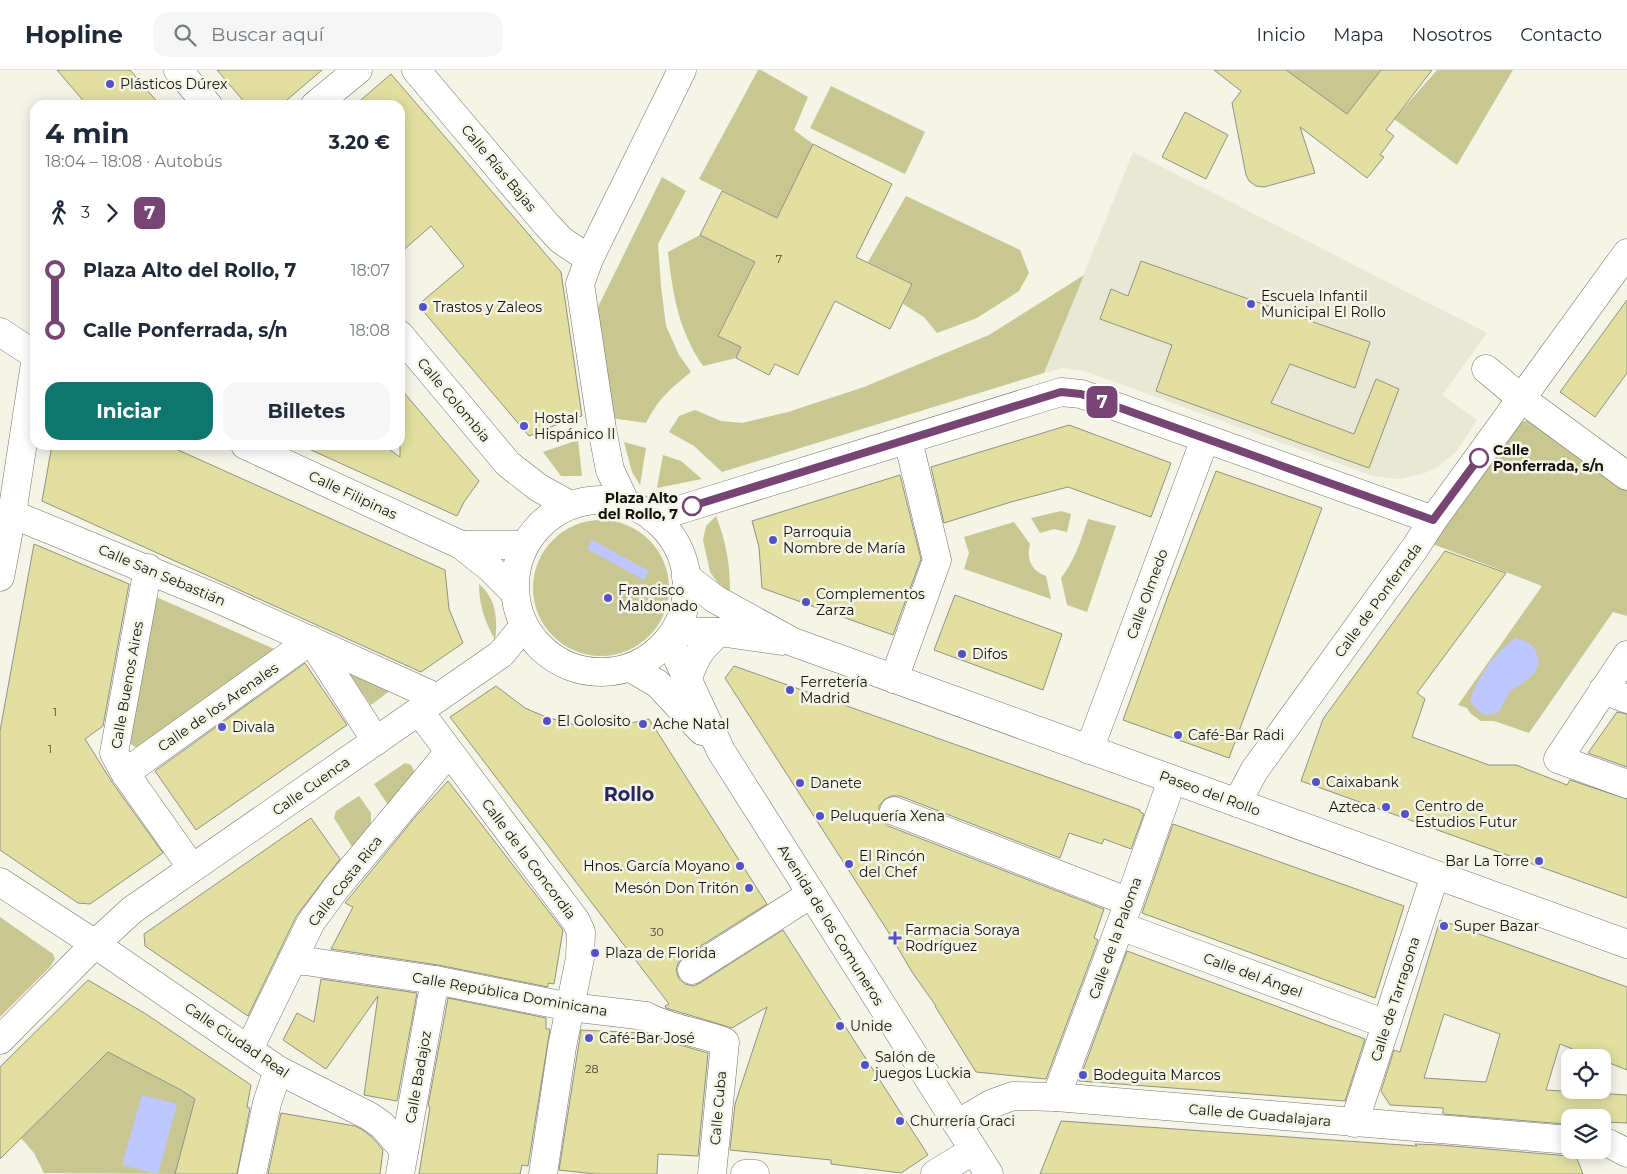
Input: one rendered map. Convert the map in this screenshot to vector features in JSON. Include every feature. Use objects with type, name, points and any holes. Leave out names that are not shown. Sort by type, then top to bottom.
[{"type":"street","points":[[178,70],[204,100]]},
{"type":"street","points":[[322,100],[358,70]]},
{"type":"street","name":"Calle Rías Bajas","points":[[416,70],[547,225],[561,240],[588,258]]},
{"type":"street","points":[[626,504],[610,470],[580,284],[588,258],[682,70]]},
{"type":"street","name":"Calle de Ponferrada","points":[[1237,803],[1254,771],[1627,253]]},
{"type":"street","points":[[0,332],[30,353]]},
{"type":"street","name":"Calle Colombia","points":[[405,341],[508,464],[539,488],[570,505]]},
{"type":"street","points":[[0,355],[30,356]]},
{"type":"street","points":[[1486,369],[1522,399],[1627,476]]},
{"type":"street","points":[[653,518],[1061,392],[1081,394],[1433,520]]},
{"type":"street","points":[[0,577],[12,514],[30,396]]},
{"type":"street","name":"Calle Olmedo","points":[[1089,750],[1205,439]]},
{"type":"street","points":[[894,679],[937,560],[908,440]]},
{"type":"street","name":"Calle Filipinas","points":[[256,450],[461,545],[490,568],[514,592]]},
{"type":"street","name":"Calle Colombia","points":[[508,464],[526,500],[530,538]]},
{"type":"street","points":[[597,500],[626,504],[641,510],[653,518],[670,534],[681,555],[686,577],[685,605],[672,635],[652,656],[631,668],[607,673],[582,671],[558,662],[539,646],[524,626],[514,592],[516,568],[530,538],[551,516],[570,505],[597,500]]},
{"type":"street","name":"Calle San Sebastián","points":[[12,514],[148,568],[311,640],[428,705]]},
{"type":"street","name":"Calle Filipinas","points":[[461,545],[530,538]]},
{"type":"street","name":"Calle Buenos Aires","points":[[148,568],[114,753],[125,773],[192,868]]},
{"type":"street","name":"Paseo del Rollo","points":[[686,577],[715,599],[793,642],[1627,944]]},
{"type":"street","name":"Calle Cuenca","points":[[95,944],[132,910],[501,654],[524,626]]},
{"type":"street","points":[[687,681],[693,663],[702,648],[719,632]]},
{"type":"street","name":"Paseo del Rollo","points":[[672,635],[719,632],[793,642]]},
{"type":"street","name":"Avenida de los Comuneros","points":[[672,635],[687,681],[721,751],[989,1174]]},
{"type":"street","points":[[311,640],[376,741]]},
{"type":"street","name":"Calle de los Arenales","points":[[125,773],[311,640]]},
{"type":"street","points":[[1627,654],[1615,694],[1558,759],[1627,784]]},
{"type":"street","name":"Avenida de los Comuneros","points":[[631,668],[658,684],[721,751]]},
{"type":"street","name":"Calle de la Concordia","points":[[428,705],[449,752],[576,921],[581,932],[580,950],[562,1047],[543,1174]]},
{"type":"street","name":"Calle Costa Rica","points":[[249,1049],[311,922],[336,888],[449,752]]},
{"type":"street","name":"Calle de la Paloma","points":[[1056,1097],[1172,780]]},
{"type":"street","name":"Calle del Ángel","points":[[894,811],[1124,914],[1386,1024]]},
{"type":"street","name":"Calle de Tarragona","points":[[1354,1123],[1435,875]]},
{"type":"street","name":"Calle Ciudad Real","points":[[0,882],[95,944],[278,1070],[369,1116],[382,1125],[402,1162]]},
{"type":"street","points":[[692,970],[811,894]]},
{"type":"street","points":[[0,1040],[95,944]]},
{"type":"street","name":"Calle República Dominicana","points":[[292,961],[305,961],[435,980],[570,1007],[646,1016],[656,1022],[711,1036],[725,1042]]},
{"type":"street","name":"Calle Badajoz","points":[[402,1162],[435,980]]},
{"type":"street","name":"Calle Cuba","points":[[712,1174],[725,1042]]},
{"type":"street","points":[[252,1174],[267,1103],[278,1070]]},
{"type":"street","name":"Calle de Guadalajara","points":[[957,1124],[992,1104],[1013,1096],[1056,1097],[1561,1139]]},
{"type":"street","points":[[1611,1144],[1627,1152]]},
{"type":"street","points":[[935,1174],[974,1150]]},
{"type":"street","points":[[1623,1174],[1627,1169]]},
{"type":"street","points":[[745,1174],[755,1174]]},
{"type":"shaded area","points":[[758,70],[808,97],[794,130],[813,144],[777,218],[699,179]]},
{"type":"shaded area","points":[[1259,70],[1381,70],[1347,114],[1289,73]]},
{"type":"shaded area","points":[[1437,70],[1513,70],[1457,165],[1394,119]]},
{"type":"shaded area","points":[[831,86],[925,132],[905,174],[810,128]]},
{"type":"shaded area","name":"Escuela Infantil Municipal El Rollo","points":[[1133,152],[1487,333],[1442,395],[1477,420],[1456,452],[1436,468],[1425,473],[1399,479],[1373,476],[1085,371],[1063,368],[1044,373]]},
{"type":"shaded area","points":[[662,177],[686,191],[658,244],[666,326],[679,355],[691,372],[666,394],[646,423],[611,418],[596,311]]},
{"type":"shaded area","points":[[906,196],[1020,250],[1029,273],[1019,291],[977,318],[937,333],[924,317],[903,304],[912,284],[868,262]]},
{"type":"shaded area","points":[[700,235],[755,262],[718,336],[741,347],[736,358],[703,366],[682,325],[672,283],[668,252]]},
{"type":"shaded area","points":[[1084,275],[1044,373],[722,472],[694,446],[669,432],[679,416],[695,410],[721,421],[742,423],[788,412],[864,387],[989,335]]},
{"type":"shaded area","points":[[1529,420],[1627,490],[1627,616],[1613,612],[1529,733],[1494,721],[1481,721],[1471,714],[1467,708],[1458,705],[1542,586],[1430,543],[1518,423]]},
{"type":"shaded area","points":[[578,440],[582,476],[561,476],[543,452]]},
{"type":"shaded area","points":[[624,442],[646,448],[640,485],[632,472]]},
{"type":"shaded area","points":[[663,455],[681,461],[702,479],[657,488]]},
{"type":"shaded area","points":[[1061,511],[1071,514],[1067,532],[1054,529],[1040,533],[1031,518]]},
{"type":"shaded area","points":[[716,516],[727,553],[730,592],[718,583],[710,572],[703,540],[706,526]]},
{"type":"shaded area","points":[[1088,519],[1116,526],[1087,612],[1067,605],[1061,578],[1074,557]]},
{"type":"shaded area","points":[[601,520],[627,525],[639,531],[649,540],[658,550],[664,562],[669,588],[664,614],[658,626],[649,636],[639,645],[627,651],[601,656],[575,651],[563,645],[553,636],[544,626],[538,614],[533,588],[538,562],[544,550],[553,540],[563,531],[575,525]]},
{"type":"shaded area","points":[[1014,522],[1030,544],[1029,559],[1033,567],[1046,576],[1051,599],[964,569],[969,553],[964,537]]},
{"type":"shaded area","points":[[479,584],[489,596],[496,617],[495,640],[483,613]]},
{"type":"shaded area","points":[[154,596],[281,652],[140,750],[126,741]]},
{"type":"shaded area","points":[[343,665],[394,688],[371,705]]},
{"type":"shaded area","points":[[405,763],[411,765],[414,771],[413,779],[390,808],[374,784]]},
{"type":"shaded area","points":[[359,796],[371,813],[371,825],[354,850],[334,818],[336,811]]},
{"type":"shaded area","points":[[0,917],[53,954],[55,959],[50,967],[0,1017]]},
{"type":"shaded area","points":[[108,1052],[195,1099],[175,1174],[44,1173],[34,1153],[21,1138]]},
{"type":"water","points":[[592,540],[649,571],[644,580],[587,549]]},
{"type":"water","points":[[1515,638],[1528,642],[1535,649],[1539,661],[1535,673],[1509,692],[1499,712],[1489,715],[1482,714],[1470,701],[1473,692],[1488,666]]},
{"type":"water","points":[[142,1095],[177,1104],[158,1174],[122,1165]]},
{"type":"building","name":"Plásticos Dúrex","points":[[57,70],[130,70],[156,100],[83,100]]},
{"type":"building","points":[[217,70],[322,70],[287,100],[243,100]]},
{"type":"building","points":[[1214,70],[1286,70],[1347,114],[1381,70],[1432,70],[1386,130],[1394,136],[1380,155],[1384,157],[1367,178],[1300,127],[1315,173],[1264,187],[1256,186],[1249,181],[1246,175],[1232,103],[1241,91]]},
{"type":"building","points":[[391,74],[561,272],[582,416],[529,436],[418,305],[464,266],[431,226],[405,249],[405,100],[361,100]]},
{"type":"building","points":[[1185,112],[1228,135],[1206,179],[1162,157]]},
{"type":"building","points":[[813,144],[892,184],[856,257],[912,284],[890,329],[835,301],[798,375],[775,364],[769,375],[736,358],[741,347],[718,336],[755,262],[700,235],[722,191],[777,218]]},
{"type":"building","points":[[1141,261],[1370,342],[1355,388],[1290,364],[1271,403],[1354,434],[1376,379],[1399,389],[1369,468],[1156,391],[1172,345],[1100,319],[1111,289],[1128,296]]},
{"type":"building","points":[[1627,300],[1627,373],[1595,417],[1560,392]]},
{"type":"building","points":[[405,394],[479,481],[464,502],[457,516],[311,450],[390,450],[400,457],[400,450],[405,450]]},
{"type":"building","points":[[1069,425],[1171,463],[1151,517],[1068,487],[944,523],[931,467]]},
{"type":"building","points":[[51,450],[178,450],[445,570],[449,609],[463,643],[421,672],[42,501]]},
{"type":"building","points":[[1216,471],[1322,508],[1229,758],[1123,720]]},
{"type":"building","points":[[900,475],[921,559],[893,635],[762,588],[759,547],[752,521]]},
{"type":"building","points":[[34,544],[129,584],[103,726],[85,739],[112,782],[163,853],[90,904],[78,903],[0,850],[0,731]]},
{"type":"building","points":[[1445,551],[1506,573],[1417,693],[1425,699],[1412,737],[1489,765],[1516,765],[1567,785],[1570,780],[1627,799],[1627,898],[1301,781],[1323,719]]},
{"type":"building","points":[[955,595],[1062,634],[1043,690],[934,650]]},
{"type":"building","points":[[305,663],[347,725],[196,830],[155,771]]},
{"type":"building","points":[[734,666],[1140,810],[1144,814],[1131,849],[1104,839],[1102,844],[1069,833],[1060,858],[900,796],[892,796],[885,799],[879,806],[882,820],[888,826],[1104,909],[1094,938],[1098,940],[1046,1079],[976,1072],[936,1006],[912,972],[889,933],[725,678]]},
{"type":"building","points":[[496,686],[525,708],[546,717],[575,725],[613,727],[649,719],[767,904],[683,957],[678,963],[676,970],[679,979],[685,984],[693,986],[700,983],[783,930],[928,1155],[901,1173],[831,1164],[831,1160],[730,1150],[735,1104],[767,1007],[732,1028],[666,1008],[665,1006],[669,1004],[450,717]]},
{"type":"building","points":[[1617,712],[1627,714],[1627,767],[1588,753]]},
{"type":"building","points":[[448,781],[563,930],[554,984],[548,983],[548,987],[438,965],[331,949],[353,907],[345,903],[416,816]]},
{"type":"building","points":[[311,818],[340,859],[297,915],[248,1016],[145,946],[144,934]]},
{"type":"building","points":[[1173,824],[1404,906],[1375,998],[1142,913]]},
{"type":"building","points":[[1440,920],[1627,987],[1627,1070],[1611,1064],[1611,1049],[1572,1049],[1560,1044],[1546,1090],[1561,1091],[1561,1099],[1611,1099],[1611,1094],[1627,1095],[1627,1123],[1611,1122],[1611,1109],[1561,1109],[1561,1124],[1443,1114],[1443,1108],[1390,1105],[1381,1091],[1394,1050],[1400,1052]],"holes":[[[1444,1014],[1500,1034],[1486,1082],[1424,1078]]]},
{"type":"building","points":[[1127,951],[1365,1039],[1345,1101],[1079,1081]]},
{"type":"building","points":[[321,979],[417,993],[397,1101],[364,1095],[378,996],[326,1069],[283,1040],[297,1013],[314,1022]]},
{"type":"building","points":[[88,980],[146,1014],[251,1085],[247,1107],[250,1108],[237,1174],[175,1174],[195,1099],[108,1052],[0,1159],[0,1067]]},
{"type":"building","points":[[448,998],[546,1018],[546,1029],[550,1029],[528,1166],[522,1165],[520,1174],[419,1174],[430,1107],[428,1106]]},
{"type":"building","points":[[581,1030],[645,1033],[708,1053],[698,1156],[658,1154],[657,1174],[595,1174],[559,1170]]},
{"type":"building","points":[[281,1113],[355,1126],[361,1129],[372,1137],[383,1150],[380,1174],[268,1174]]},
{"type":"building","points":[[1061,1121],[1417,1146],[1415,1144],[1441,1145],[1561,1155],[1561,1159],[1577,1159],[1583,1174],[1040,1174]]},
{"type":"bus line","name":"7","points":[[692,506],[1061,392],[1081,394],[1433,520],[1479,458]]},
{"type":"place","name":"Plásticos Dúrex","points":[[110,84]]},
{"type":"place","name":"Escuela Infantil Municipal El Rollo","points":[[1251,304]]},
{"type":"place","name":"Trastos y Zaleos","points":[[423,307]]},
{"type":"place","name":"Hostal Hispánico II","points":[[524,426]]},
{"type":"place","name":"Calle Ponferrada, s/n","points":[[1479,458]]},
{"type":"place","name":"Plaza Alto del Rollo, 7","points":[[692,506]]},
{"type":"place","name":"Parroquia Nombre de María","points":[[773,540]]},
{"type":"place","name":"Francisco Maldonado","points":[[608,598]]},
{"type":"place","name":"Complementos Zarza","points":[[806,602]]},
{"type":"place","name":"Difos","points":[[962,654]]},
{"type":"place","name":"Ferretería Madrid","points":[[790,690]]},
{"type":"place","name":"El Golosito","points":[[547,721]]},
{"type":"place","name":"Ache Natal","points":[[643,724]]},
{"type":"place","name":"Divala","points":[[222,727]]},
{"type":"place","name":"Café-Bar Radi","points":[[1178,735]]},
{"type":"place","name":"Caixabank","points":[[1316,782]]},
{"type":"place","name":"Danete","points":[[800,783]]},
{"type":"place","name":"Azteca","points":[[1386,807]]},
{"type":"place","name":"Centro de Estudios Futur","points":[[1405,814]]},
{"type":"place","name":"Peluquería Xena","points":[[820,816]]},
{"type":"place","name":"Bar La Torre","points":[[1539,861]]},
{"type":"place","name":"El Rincón del Chef","points":[[849,864]]},
{"type":"place","name":"Hnos. García Moyano","points":[[740,866]]},
{"type":"place","name":"Mesón Don Tritón","points":[[749,888]]},
{"type":"place","name":"Super Bazar","points":[[1444,926]]},
{"type":"place","name":"Farmacia Soraya Rodríguez","points":[[895,938]]},
{"type":"place","name":"Plaza de Florida","points":[[595,953]]},
{"type":"place","name":"Unide","points":[[840,1026]]},
{"type":"place","name":"Café-Bar José","points":[[589,1038]]},
{"type":"place","name":"Salón de juegos Luckia","points":[[865,1065]]},
{"type":"place","name":"Bodeguita Marcos","points":[[1083,1075]]},
{"type":"place","name":"Churrería Graci","points":[[900,1121]]},
{"type":"district","name":"Rollo","points":[[629,794]]}]
